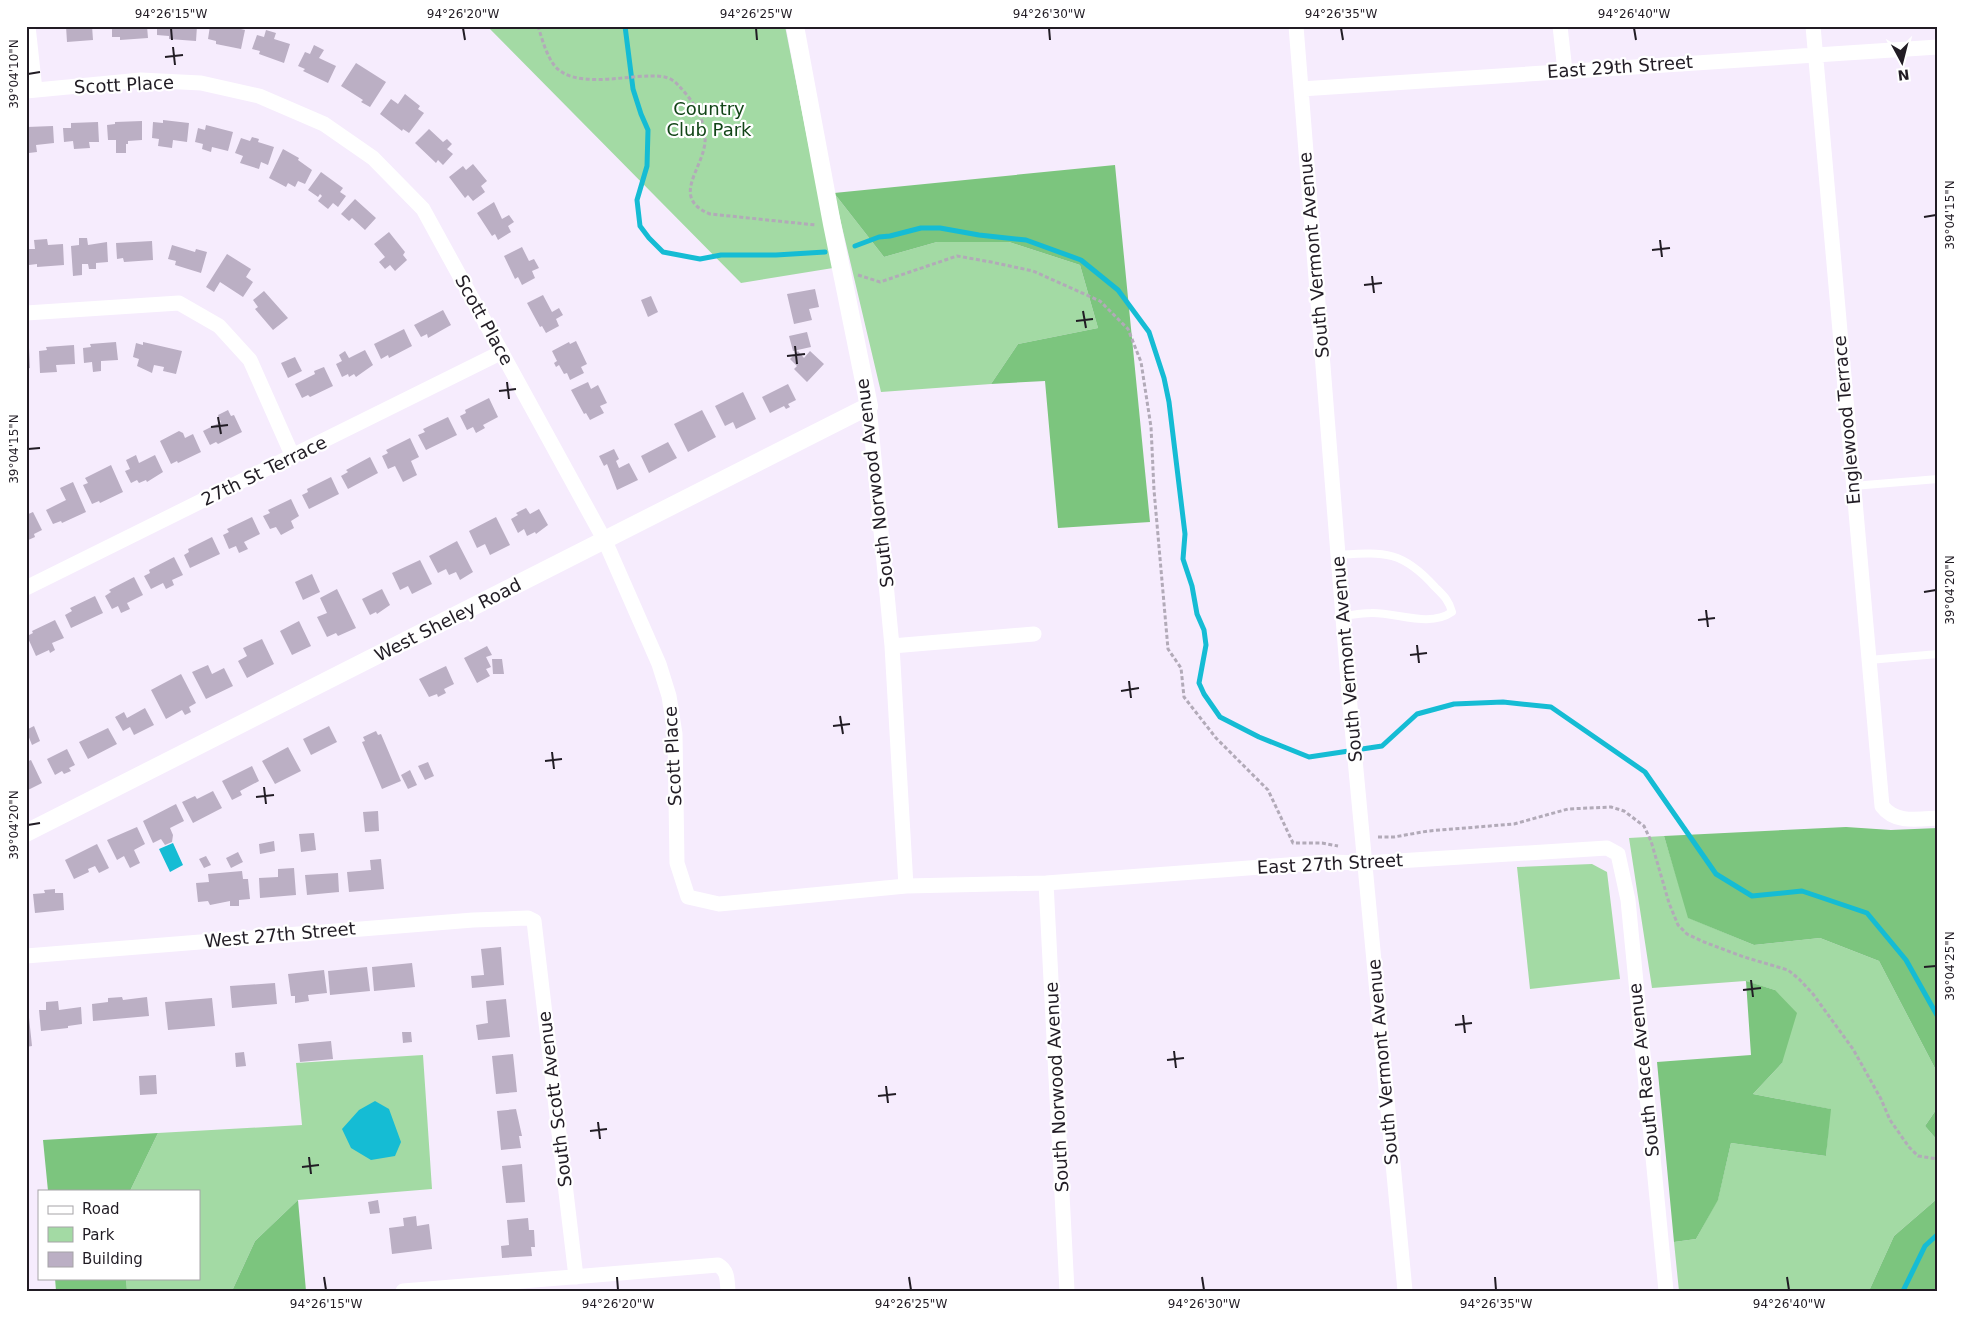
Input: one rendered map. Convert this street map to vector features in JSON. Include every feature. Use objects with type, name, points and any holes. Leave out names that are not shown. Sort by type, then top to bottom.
[{"type":"street","points":[[28,26],[31,90]]},
{"type":"street","name":"South Norwood Avenue","points":[[794,26],[869,406],[892,646],[906,886]]},
{"type":"street","name":"South Vermont Avenue","points":[[1296,26],[1350,706],[1405,1291]]},
{"type":"street","points":[[1560,26],[1565,71]]},
{"type":"street","name":"Englewood Terrace","points":[[1813,26],[1882,806],[1886,812],[1897,818],[1938,818]]},
{"type":"street","name":"East 29th Street","points":[[1301,89],[1938,47]]},
{"type":"street","name":"Scott Place","points":[[31,90],[141,80],[200,83],[259,96],[324,124],[373,158],[423,209],[605,541],[659,664],[669,696],[675,734],[677,863],[688,897]]},
{"type":"street","points":[[26,313],[180,303],[219,326],[250,360],[293,457]]},
{"type":"street","name":"27th St Terrace","points":[[26,588],[502,352]]},
{"type":"street","name":"West Sheley Road","points":[[26,832],[869,406]]},
{"type":"street","points":[[892,646],[1034,634]]},
{"type":"street","name":"East 27th Street","points":[[688,897],[719,904],[906,886],[1046,883],[1319,863],[1607,848],[1614,852]]},
{"type":"street","name":"South Race Avenue","points":[[1614,852],[1618,854],[1628,900],[1666,1291]]},
{"type":"street","name":"South Norwood Avenue","points":[[1046,883],[1067,1291]]},
{"type":"street","name":"West 27th Street","points":[[26,956],[473,920],[528,918],[534,921]]},
{"type":"street","name":"South Scott Avenue","points":[[534,921],[576,1276]]},
{"type":"street","points":[[403,1291],[718,1264],[727,1274],[728,1291]]},
{"type":"lane","points":[[1853,486],[1938,479]]},
{"type":"lane","points":[[1338,555],[1378,553],[1402,558],[1423,574],[1450,602],[1452,612],[1446,616],[1421,619],[1371,612],[1343,616]]},
{"type":"lane","points":[[1869,660],[1938,654]]},
{"type":"path","points":[[538,26],[550,58],[560,71],[570,76],[584,79],[664,76],[678,84],[694,106],[703,124],[706,140],[690,188],[692,202],[695,206],[710,214],[819,225]]},
{"type":"green space","name":"Country Club Park","points":[[487,26],[785,26],[833,268],[741,283]]},
{"type":"green space","points":[[1115,165],[1150,522],[1058,528],[1045,381],[991,384],[1018,344],[1098,328],[1080,265],[1009,242],[937,242],[884,257],[834,193]]},
{"type":"green space","points":[[834,193],[884,257],[937,242],[1009,242],[1080,265],[1098,328],[1018,344],[991,384],[881,392]]},
{"type":"green space","points":[[1846,827],[1891,830],[1938,828],[1938,1074],[1879,961],[1820,938],[1754,945],[1688,918],[1664,836]]},
{"type":"green space","points":[[1664,836],[1689,918],[1754,945],[1820,938],[1879,961],[1938,1074],[1938,1107],[1925,1126],[1938,1141],[1938,1198],[1894,1236],[1869,1291],[1679,1291],[1674,1242],[1696,1239],[1718,1199],[1731,1143],[1826,1156],[1830,1109],[1753,1094],[1782,1063],[1775,990],[1745,981],[1652,988],[1629,838]]},
{"type":"green space","points":[[1592,864],[1607,872],[1620,979],[1530,989],[1517,867]]},
{"type":"green space","points":[[1746,981],[1775,990],[1797,1013],[1782,1063],[1753,1094],[1831,1109],[1826,1156],[1731,1143],[1718,1200],[1696,1239],[1674,1242],[1657,1062],[1751,1055]]},
{"type":"green space","points":[[423,1055],[432,1189],[298,1200],[255,1241],[232,1291],[127,1291],[126,1280],[200,1280],[200,1190],[130,1190],[158,1133],[302,1125],[296,1063]]},
{"type":"green space","points":[[1938,1107],[1938,1141],[1925,1126]]},
{"type":"green space","points":[[158,1133],[130,1190],[48,1190],[43,1140]]},
{"type":"green space","points":[[1938,1198],[1938,1291],[1869,1291],[1894,1236]]},
{"type":"green space","points":[[298,1200],[306,1291],[232,1291],[255,1241]]},
{"type":"green space","points":[[55,1280],[126,1280],[127,1291],[56,1291]]},
{"type":"water","points":[[173,843],[183,865],[170,872],[159,849]]},
{"type":"water","points":[[375,1101],[389,1109],[401,1142],[395,1156],[371,1160],[351,1148],[342,1129],[359,1110]]},
{"type":"building","points":[[66,26],[92,26],[93,40],[67,42]]},
{"type":"building","points":[[112,26],[147,26],[148,38],[120,40],[120,37],[112,37]]},
{"type":"building","points":[[157,26],[197,26],[196,41],[169,39],[169,36],[157,35]]},
{"type":"building","points":[[210,26],[229,26],[245,30],[241,49],[216,44],[216,41],[208,39]]},
{"type":"building","points":[[266,30],[276,33],[274,39],[290,44],[284,63],[259,54],[260,51],[252,49],[257,35],[264,37]]},
{"type":"building","points":[[314,45],[324,50],[319,58],[336,66],[328,83],[303,71],[305,69],[298,66],[305,52],[310,54]]},
{"type":"building","points":[[356,63],[386,82],[370,107],[361,102],[363,100],[341,86]]},
{"type":"building","points":[[405,94],[420,106],[418,109],[424,113],[409,133],[403,129],[402,131],[380,114],[391,99],[398,104]]},
{"type":"building","points":[[163,120],[189,123],[187,142],[173,140],[172,148],[158,146],[159,139],[152,138],[153,122],[163,123]]},
{"type":"building","points":[[142,121],[142,140],[128,141],[126,153],[116,153],[116,140],[108,140],[107,125],[115,124],[115,122]]},
{"type":"building","points":[[98,122],[99,142],[89,142],[90,148],[74,149],[73,141],[64,142],[63,128],[71,128],[71,123]]},
{"type":"building","points":[[206,125],[233,132],[228,151],[212,147],[211,152],[202,149],[203,144],[195,142],[198,128],[205,130]]},
{"type":"building","points":[[53,126],[54,143],[36,145],[37,152],[29,153],[29,146],[26,146],[27,127]]},
{"type":"building","points":[[429,129],[443,142],[447,139],[452,144],[447,149],[453,154],[443,165],[438,160],[436,163],[415,143]]},
{"type":"building","points":[[252,137],[259,139],[258,142],[274,147],[268,165],[261,162],[259,169],[240,163],[243,156],[235,153],[241,138],[250,141]]},
{"type":"building","points":[[283,149],[299,158],[298,160],[312,170],[305,184],[298,181],[295,187],[288,183],[286,187],[269,178]]},
{"type":"building","points":[[473,164],[487,181],[481,186],[485,192],[473,201],[468,195],[465,198],[449,177],[463,166],[466,170]]},
{"type":"building","points":[[321,172],[343,188],[340,192],[346,196],[338,207],[333,203],[328,209],[318,201],[322,196],[320,194],[318,197],[308,190]]},
{"type":"building","points":[[355,199],[376,218],[365,230],[352,218],[349,221],[341,214]]},
{"type":"building","points":[[494,202],[502,219],[509,215],[514,222],[508,226],[511,232],[498,240],[495,234],[492,236],[477,213]]},
{"type":"building","points":[[389,232],[405,252],[403,255],[407,260],[395,271],[390,265],[385,269],[379,262],[385,257],[374,244]]},
{"type":"building","points":[[79,238],[87,238],[88,245],[107,242],[108,262],[96,263],[96,269],[89,269],[88,264],[82,264],[82,275],[73,276],[71,246],[79,245]]},
{"type":"building","points":[[47,239],[48,245],[63,244],[64,265],[37,267],[37,264],[29,265],[28,249],[35,249],[34,240]]},
{"type":"building","points":[[152,241],[153,260],[124,262],[123,258],[117,259],[116,243]]},
{"type":"building","points":[[172,245],[195,252],[196,249],[207,252],[201,273],[175,265],[176,261],[168,259]]},
{"type":"building","points":[[522,247],[529,261],[534,259],[539,268],[532,271],[535,278],[522,285],[518,277],[515,279],[504,256]]},
{"type":"building","points":[[227,254],[251,269],[246,277],[253,282],[243,297],[220,282],[214,292],[206,287]]},
{"type":"building","points":[[815,289],[819,307],[809,309],[812,320],[794,324],[787,294]]},
{"type":"building","points":[[264,291],[288,318],[273,330],[255,309],[258,307],[253,300]]},
{"type":"building","points":[[543,295],[552,312],[559,308],[563,315],[556,319],[559,326],[546,333],[542,326],[540,327],[527,303]]},
{"type":"building","points":[[651,296],[658,312],[648,317],[641,300]]},
{"type":"building","points":[[443,310],[451,325],[428,338],[427,334],[421,337],[414,325]]},
{"type":"building","points":[[404,329],[412,346],[389,358],[388,355],[381,359],[374,344]]},
{"type":"building","points":[[807,332],[811,347],[793,351],[789,336]]},
{"type":"building","points":[[576,341],[587,364],[581,367],[584,373],[570,380],[567,373],[564,374],[559,365],[556,367],[554,363],[557,361],[552,351],[569,342],[570,344]]},
{"type":"building","points":[[116,342],[118,360],[101,361],[101,371],[93,372],[92,362],[84,363],[83,348],[91,347],[90,344]]},
{"type":"building","points":[[143,342],[182,351],[176,374],[163,371],[164,367],[154,365],[152,373],[137,366],[139,359],[133,357],[136,343],[143,345]]},
{"type":"building","points":[[74,345],[75,364],[56,365],[57,372],[40,373],[39,351],[47,350],[46,347]]},
{"type":"building","points":[[26,348],[29,348],[30,368],[26,369]]},
{"type":"building","points":[[365,350],[373,365],[356,377],[354,374],[349,377],[348,374],[342,377],[336,364],[342,361],[339,355],[345,351],[349,358]]},
{"type":"building","points":[[798,351],[804,358],[810,351],[824,364],[807,382],[794,369],[797,366],[790,359]]},
{"type":"building","points":[[295,357],[302,371],[288,378],[281,363]]},
{"type":"building","points":[[324,367],[333,386],[310,397],[308,395],[302,398],[295,384],[315,374],[314,371]]},
{"type":"building","points":[[588,382],[591,389],[598,385],[607,403],[600,406],[604,413],[590,420],[586,413],[584,414],[571,390]]},
{"type":"building","points":[[788,384],[796,400],[788,404],[790,407],[786,409],[784,406],[770,413],[762,397]]},
{"type":"building","points":[[743,392],[756,419],[736,429],[733,422],[725,426],[715,406]]},
{"type":"building","points":[[489,398],[498,417],[483,425],[485,428],[476,433],[473,427],[467,430],[460,416],[466,413],[465,410]]},
{"type":"building","points":[[228,410],[231,416],[234,415],[242,432],[218,444],[216,442],[210,445],[203,431],[221,422],[218,415]]},
{"type":"building","points":[[702,410],[716,437],[688,452],[674,424]]},
{"type":"building","points":[[448,417],[457,435],[426,450],[418,435],[425,432],[423,429]]},
{"type":"building","points":[[179,431],[183,433],[185,438],[193,434],[201,452],[178,463],[177,461],[171,464],[160,441]]},
{"type":"building","points":[[410,438],[419,457],[411,461],[417,475],[403,482],[395,466],[388,469],[382,456],[388,453],[386,450]]},
{"type":"building","points":[[668,442],[677,458],[649,473],[641,456]]},
{"type":"building","points":[[614,449],[619,459],[616,461],[619,468],[629,463],[638,480],[617,490],[607,464],[604,466],[599,456]]},
{"type":"building","points":[[136,455],[139,463],[155,455],[163,472],[147,482],[146,480],[139,483],[137,480],[131,483],[125,471],[130,469],[126,460]]},
{"type":"building","points":[[370,457],[378,473],[348,489],[341,476],[348,472],[346,470]]},
{"type":"building","points":[[111,465],[123,492],[100,503],[99,501],[92,504],[83,485],[88,483],[85,478]]},
{"type":"building","points":[[331,477],[339,494],[309,509],[302,495],[308,492],[307,489]]},
{"type":"building","points":[[73,482],[86,512],[62,523],[61,521],[53,524],[46,510],[66,500],[60,488]]},
{"type":"building","points":[[291,499],[299,516],[291,521],[294,528],[281,535],[276,527],[270,529],[263,516],[270,513],[268,510]]},
{"type":"building","points":[[526,508],[530,514],[539,509],[548,525],[536,534],[535,532],[527,536],[524,529],[518,533],[511,519],[518,515],[516,513]]},
{"type":"building","points":[[33,512],[42,530],[34,534],[35,537],[26,541],[26,515]]},
{"type":"building","points":[[252,517],[260,534],[244,542],[248,549],[239,553],[236,546],[229,549],[223,535],[229,532],[227,529]]},
{"type":"building","points":[[496,517],[510,545],[490,555],[485,544],[477,548],[469,531]]},
{"type":"building","points":[[212,537],[220,554],[190,568],[184,555],[189,552],[188,549]]},
{"type":"building","points":[[457,541],[473,572],[460,580],[456,572],[449,575],[446,569],[438,573],[429,556]]},
{"type":"building","points":[[174,557],[183,575],[172,580],[174,585],[166,589],[163,583],[151,589],[144,576],[150,573],[149,570]]},
{"type":"building","points":[[420,560],[432,584],[412,594],[408,586],[400,590],[392,573]]},
{"type":"building","points":[[312,574],[320,592],[303,600],[295,582]]},
{"type":"building","points":[[134,577],[143,595],[127,603],[130,609],[121,613],[118,606],[112,609],[105,596],[111,592],[109,590]]},
{"type":"building","points":[[337,589],[356,628],[338,636],[336,633],[327,637],[317,617],[327,613],[320,598]]},
{"type":"building","points":[[382,589],[390,605],[377,614],[376,612],[370,615],[362,599]]},
{"type":"building","points":[[95,596],[103,613],[71,628],[65,615],[72,611],[70,608]]},
{"type":"building","points":[[55,620],[64,638],[52,643],[55,650],[50,653],[49,650],[36,656],[27,636],[33,633],[32,631]]},
{"type":"building","points":[[299,621],[311,646],[292,655],[280,631]]},
{"type":"building","points":[[262,639],[274,664],[247,678],[238,661],[247,656],[243,648]]},
{"type":"building","points":[[487,646],[492,655],[486,657],[491,667],[486,669],[490,676],[477,683],[464,658]]},
{"type":"building","points":[[492,659],[502,659],[504,674],[493,674]]},
{"type":"building","points":[[208,665],[212,674],[224,668],[233,686],[206,699],[192,672]]},
{"type":"building","points":[[446,666],[454,684],[444,689],[446,693],[438,697],[437,694],[429,697],[419,679]]},
{"type":"building","points":[[181,674],[196,703],[189,707],[191,712],[185,715],[182,710],[166,719],[151,690]]},
{"type":"building","points":[[145,708],[154,725],[134,735],[130,727],[123,731],[115,717],[124,712],[127,718]]},
{"type":"building","points":[[34,726],[40,741],[32,745],[26,730]]},
{"type":"building","points":[[329,726],[337,742],[311,755],[303,739]]},
{"type":"building","points":[[108,728],[117,744],[88,759],[79,742]]},
{"type":"building","points":[[376,731],[378,735],[381,734],[401,781],[382,789],[362,742],[365,741],[363,737]]},
{"type":"building","points":[[288,747],[301,771],[275,784],[262,761]]},
{"type":"building","points":[[67,749],[75,765],[69,768],[71,771],[64,774],[62,771],[55,775],[47,759]]},
{"type":"building","points":[[31,760],[42,783],[26,791],[26,762]]},
{"type":"building","points":[[428,762],[434,776],[425,780],[418,766]]},
{"type":"building","points":[[252,766],[259,781],[240,791],[242,795],[232,800],[222,781]]},
{"type":"building","points":[[410,770],[417,785],[408,789],[401,775]]},
{"type":"building","points":[[213,791],[222,808],[193,823],[182,802],[195,796],[197,799]]},
{"type":"building","points":[[176,804],[184,821],[170,828],[173,835],[172,842],[165,845],[161,839],[153,843],[143,821]]},
{"type":"building","points":[[378,811],[379,831],[365,832],[363,812]]},
{"type":"building","points":[[137,827],[145,844],[134,850],[140,863],[130,868],[124,856],[117,860],[107,840]]},
{"type":"building","points":[[314,833],[316,850],[301,852],[299,834]]},
{"type":"building","points":[[274,841],[275,851],[260,854],[259,844]]},
{"type":"building","points":[[97,844],[109,868],[99,873],[95,866],[88,869],[89,872],[74,879],[65,860]]},
{"type":"building","points":[[238,852],[243,862],[231,868],[226,858]]},
{"type":"building","points":[[206,856],[211,865],[204,868],[199,859]]},
{"type":"building","points":[[381,859],[384,889],[349,892],[347,872],[371,870],[370,860]]},
{"type":"building","points":[[294,868],[296,895],[260,898],[259,878],[278,877],[278,869]]},
{"type":"building","points":[[242,871],[243,879],[248,879],[250,899],[239,900],[239,906],[230,906],[230,901],[210,905],[208,901],[198,902],[196,883],[209,882],[208,874]]},
{"type":"building","points":[[338,873],[339,892],[307,895],[305,875]]},
{"type":"building","points":[[55,889],[55,893],[63,893],[64,910],[35,913],[33,894],[45,893],[44,890]]},
{"type":"building","points":[[501,947],[504,985],[472,988],[471,976],[484,975],[481,949]]},
{"type":"building","points":[[412,963],[415,987],[374,991],[372,967]]},
{"type":"building","points":[[367,967],[370,991],[330,995],[328,971]]},
{"type":"building","points":[[324,970],[327,993],[308,995],[309,1001],[295,1003],[295,996],[291,996],[288,974]]},
{"type":"building","points":[[275,983],[277,1004],[232,1008],[230,986]]},
{"type":"building","points":[[122,997],[123,1000],[147,997],[149,1016],[93,1021],[92,1004],[108,1002],[108,998]]},
{"type":"building","points":[[212,998],[215,1026],[168,1030],[165,1002]]},
{"type":"building","points":[[506,999],[510,1037],[478,1040],[476,1025],[488,1023],[486,1001]]},
{"type":"building","points":[[58,1001],[59,1010],[81,1007],[82,1024],[68,1026],[68,1028],[41,1031],[39,1010],[46,1010],[46,1002]]},
{"type":"building","points":[[26,1008],[28,1008],[32,1046],[26,1047]]},
{"type":"building","points":[[402,1032],[411,1032],[412,1042],[403,1043]]},
{"type":"building","points":[[331,1041],[333,1059],[300,1062],[298,1044]]},
{"type":"building","points":[[244,1052],[246,1066],[236,1067],[235,1053]]},
{"type":"building","points":[[513,1054],[517,1092],[496,1094],[492,1056]]},
{"type":"building","points":[[156,1075],[157,1094],[140,1095],[139,1076]]},
{"type":"building","points":[[516,1109],[522,1136],[519,1136],[521,1148],[501,1150],[497,1111]]},
{"type":"building","points":[[522,1164],[525,1202],[506,1203],[502,1166]]},
{"type":"building","points":[[378,1200],[380,1213],[370,1214],[368,1202]]},
{"type":"building","points":[[416,1216],[417,1226],[429,1224],[432,1249],[392,1254],[389,1228],[404,1226],[403,1218]]},
{"type":"building","points":[[528,1218],[529,1230],[534,1230],[535,1247],[531,1247],[532,1256],[502,1258],[501,1246],[509,1245],[507,1220]]},
{"type":"waterway","points":[[625,26],[633,89],[648,130],[647,166],[637,200],[640,226],[649,238],[663,252],[700,259],[721,255],[776,255],[825,252]]},
{"type":"waterway","points":[[855,246],[879,237],[921,228],[940,228],[979,235],[1026,240],[1081,260],[1118,290],[1149,332],[1164,378],[1169,402],[1185,534],[1183,559],[1192,586],[1197,614],[1204,630],[1206,645],[1199,683],[1204,694],[1220,717],[1259,737],[1309,757],[1382,746],[1417,714],[1454,704],[1503,702],[1551,707],[1645,772],[1716,874],[1752,896],[1802,891],[1867,913],[1906,960],[1938,1017]]},
{"type":"waterway","points":[[1903,1291],[1925,1246],[1938,1234]]}]
